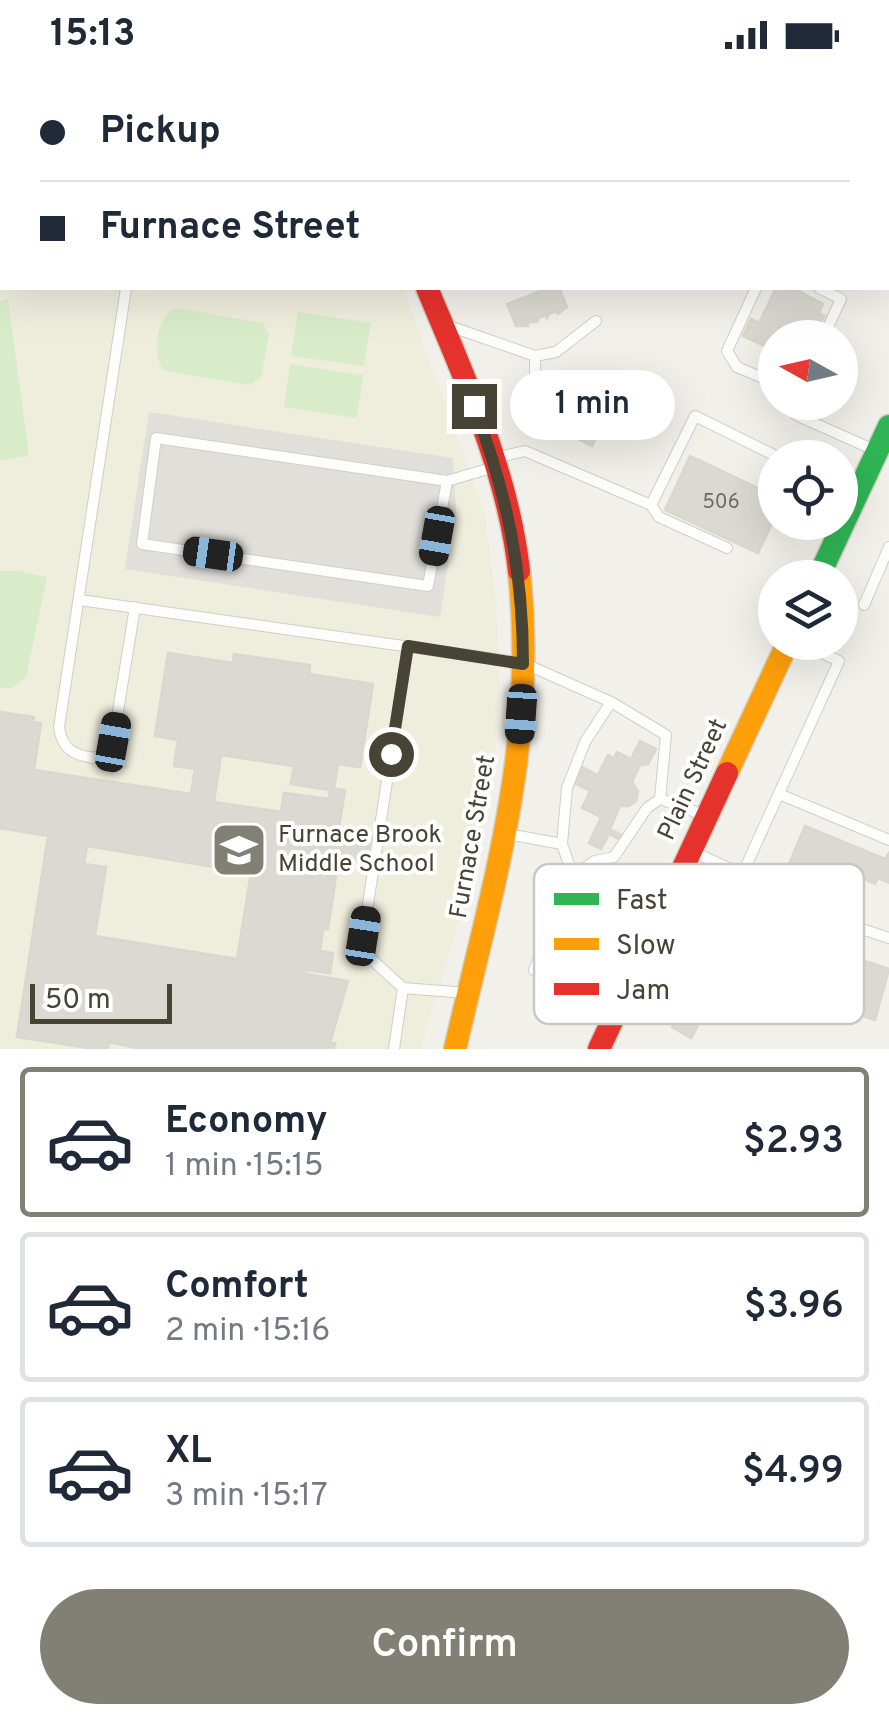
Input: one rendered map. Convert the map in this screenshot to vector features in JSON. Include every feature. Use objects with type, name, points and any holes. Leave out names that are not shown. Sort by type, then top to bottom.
[{"type":"main road","name":"Furnace Street","points":[[428,290],[494,462],[516,548],[523,664],[518,752],[507,834],[455,1049]]},
{"type":"main road","points":[[858,484],[889,426]]},
{"type":"main road","name":"Plain Street","points":[[685,864],[780,660]]},
{"type":"main road","name":"Plain Street","points":[[598,1049],[610,1024]]},
{"type":"lane","points":[[126,290],[60,727],[61,742],[70,752],[94,758],[105,753],[113,742],[135,607]]},
{"type":"lane","points":[[755,290],[727,352],[737,367],[758,376]]},
{"type":"lane","points":[[823,290],[842,299],[832,320]]},
{"type":"lane","points":[[442,324],[535,356],[556,352],[596,321]]},
{"type":"lane","points":[[535,356],[535,414]]},
{"type":"lane","points":[[650,505],[696,416],[758,447]]},
{"type":"lane","points":[[807,420],[877,452]]},
{"type":"lane","points":[[447,481],[428,586],[142,544],[156,438],[447,481],[525,451],[650,505],[659,517],[728,548]]},
{"type":"lane","points":[[864,604],[889,547]]},
{"type":"lane","points":[[80,600],[523,664],[611,702],[666,735],[660,799]]},
{"type":"lane","points":[[408,646],[363,936],[367,956],[403,988],[469,993]]},
{"type":"lane","points":[[746,864],[837,660]]},
{"type":"lane","points":[[569,864],[562,844],[567,788],[585,742],[611,702]]},
{"type":"lane","points":[[778,794],[889,840]]},
{"type":"lane","points":[[660,799],[707,816]]},
{"type":"lane","points":[[590,864],[614,857],[646,808],[660,799]]},
{"type":"lane","points":[[507,834],[562,844]]},
{"type":"lane","points":[[691,851],[720,864]]},
{"type":"lane","points":[[864,930],[889,938]]},
{"type":"lane","points":[[394,1049],[403,988]]},
{"type":"shaded area","points":[[0,290],[404,290],[484,510],[496,599],[500,688],[494,762],[462,909],[421,1049],[0,1049]]},
{"type":"shaded area","points":[[149,412],[453,458],[456,513],[440,617],[125,569]]},
{"type":"green space","points":[[8,299],[29,456],[0,460],[0,301]]},
{"type":"green space","points":[[176,308],[263,323],[269,336],[261,377],[249,385],[164,371],[158,355],[158,336],[164,319]]},
{"type":"green space","points":[[298,312],[371,323],[364,366],[291,356]]},
{"type":"green space","points":[[290,364],[363,375],[357,418],[284,407]]},
{"type":"green space","points":[[0,571],[47,577],[26,677],[12,688],[0,688]]},
{"type":"building","points":[[543,290],[560,290],[567,307],[558,314],[557,311],[527,323],[528,326],[516,326],[507,304]]},
{"type":"building","points":[[775,290],[797,290],[823,304],[819,313],[824,316],[822,320],[760,320]]},
{"type":"building","points":[[751,319],[758,322],[758,343],[743,336]]},
{"type":"building","points":[[590,386],[615,398],[592,446],[568,434],[578,412],[570,408],[576,396],[584,399]]},
{"type":"building","points":[[690,456],[758,488],[758,540],[764,540],[758,553],[665,510]]},
{"type":"building","name":"Furnace Brook Middle School","points":[[168,653],[233,663],[234,654],[310,665],[309,674],[373,684],[360,767],[338,764],[334,789],[345,790],[338,833],[371,834],[367,862],[334,853],[330,875],[336,876],[328,929],[323,929],[320,951],[333,953],[330,973],[307,970],[306,974],[348,981],[330,1043],[335,1043],[334,1049],[142,1049],[109,1042],[108,1049],[95,1049],[17,1037],[48,836],[0,828],[0,712],[34,717],[33,722],[41,723],[34,770],[191,794],[195,769],[174,766],[178,740],[155,736]],"holes":[[[221,755],[294,766],[291,784],[330,790],[329,799],[284,793],[281,812],[214,802]],[[87,846],[251,873],[237,959],[95,936],[106,867],[84,864]]]},
{"type":"building","points":[[640,741],[656,749],[648,764],[640,765],[632,782],[638,791],[636,801],[620,806],[610,829],[622,835],[620,840],[609,834],[601,849],[589,843],[601,817],[582,808],[590,791],[574,783],[582,767],[598,775],[608,755],[614,758],[617,752],[631,759]]},
{"type":"building","points":[[805,826],[885,859],[889,853],[889,883],[878,878],[875,884],[864,879],[864,864],[789,864]]},
{"type":"building","points":[[864,961],[889,969],[875,1020],[864,1017]]},
{"type":"building","points":[[674,1024],[699,1024],[691,1038],[672,1027]]},
{"type":"traffic: fast","points":[[826,560],[889,426]]},
{"type":"traffic: slow","points":[[455,1049],[497,871],[517,755],[523,634],[519,571]]},
{"type":"traffic: slow","points":[[727,773],[780,660]]},
{"type":"traffic: jam","points":[[428,290],[495,462],[519,571]]},
{"type":"traffic: jam","points":[[685,864],[727,773]]},
{"type":"traffic: jam","points":[[599,1049],[611,1024]]},
{"type":"place","name":"Furnace Brook Middle School","points":[[239,850]]},
{"type":"route","points":[[391,754],[408,646],[523,664],[516,548],[502,488],[474,406]]}]
